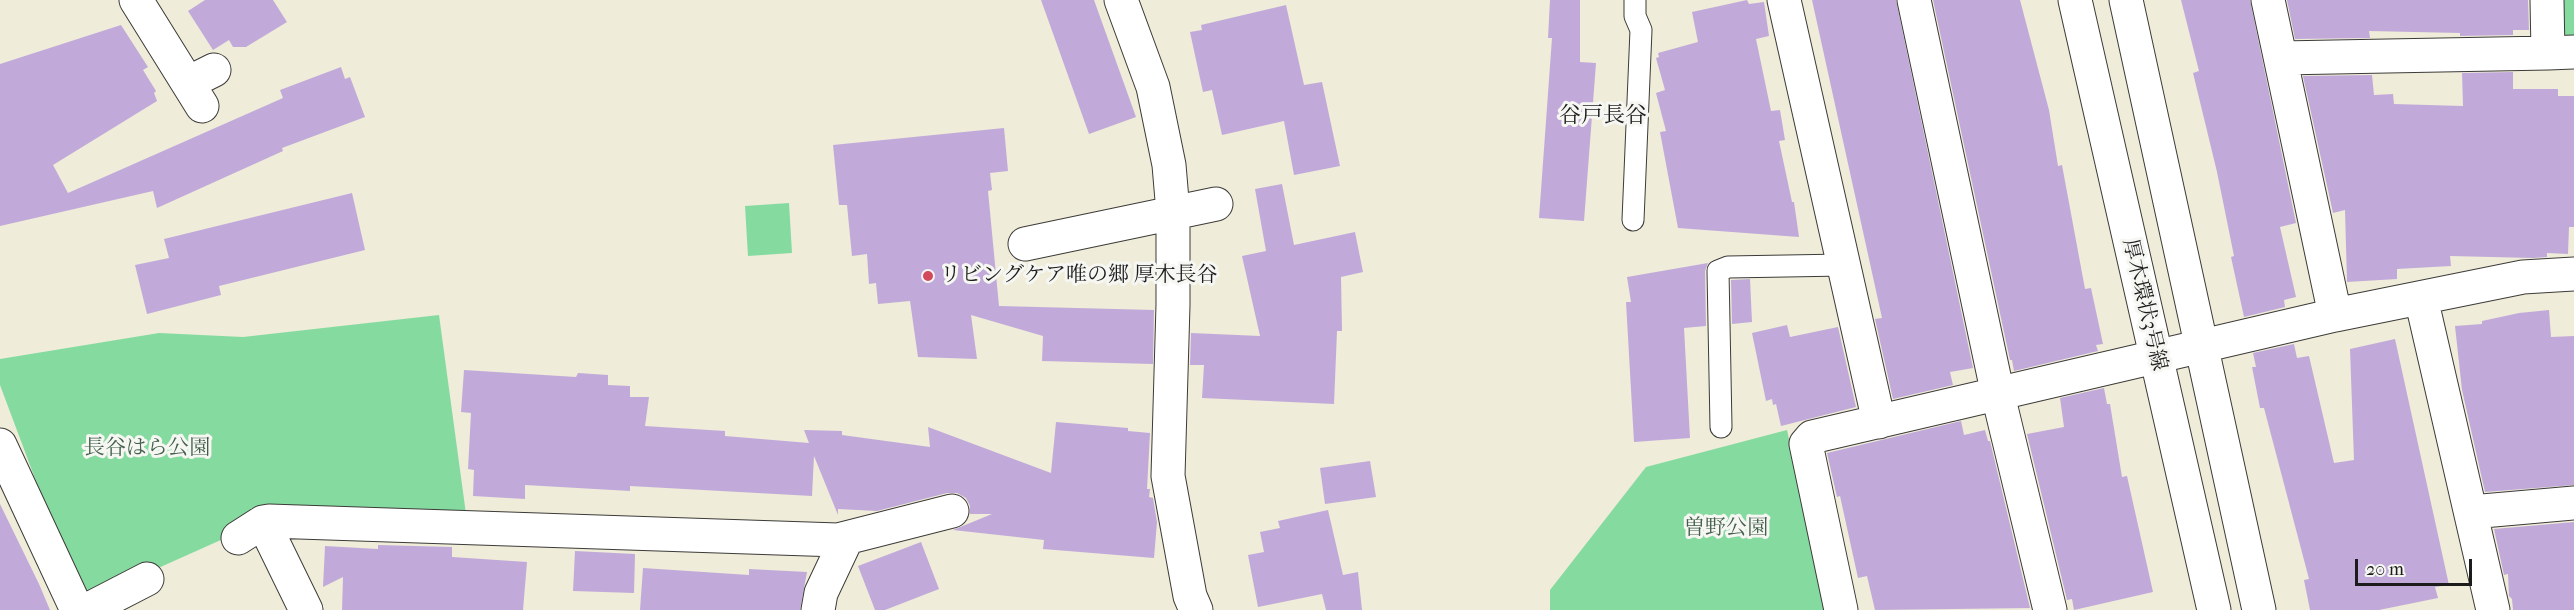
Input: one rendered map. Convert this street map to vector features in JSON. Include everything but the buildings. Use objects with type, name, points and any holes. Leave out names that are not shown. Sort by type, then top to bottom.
[{"type":"street","points":[[136,0],[202,86]]},
{"type":"street","points":[[1121,0],[1153,87],[1169,165],[1173,212],[1173,305],[1168,476],[1190,596],[1196,610]]},
{"type":"street","points":[[1784,0],[1880,422]]},
{"type":"street","points":[[1914,0],[1998,395],[2050,610]]},
{"type":"street","name":"厚木環状3号線","points":[[2075,0],[2214,610]]},
{"type":"street","points":[[2126,0],[2259,610]]},
{"type":"street","points":[[2268,0],[2335,315]]},
{"type":"street","points":[[2281,58],[2561,52],[2547,0]]},
{"type":"street","points":[[1025,244],[1216,204]]},
{"type":"street","points":[[1841,610],[1806,444],[1812,437],[2335,315],[2523,277],[2574,274]]},
{"type":"street","points":[[2421,298],[2493,610]]},
{"type":"street","points":[[0,445],[77,610]]},
{"type":"street","points":[[2471,512],[2574,503]]},
{"type":"street","points":[[306,610],[251,530],[846,540],[952,511]]},
{"type":"street","points":[[818,610],[821,593],[846,540]]},
{"type":"street","points":[[87,610],[147,579]]},
{"type":"lane","points":[[1633,220],[1641,30],[1635,16],[1635,0]]},
{"type":"lane","points":[[1721,427],[1718,271],[1728,267],[1844,265]]},
{"type":"green space","points":[[2564,0],[2574,0],[2574,41],[2563,36]]},
{"type":"green space","points":[[789,203],[792,253],[748,256],[745,206]]},
{"type":"green space","name":"長谷はら公園","points":[[439,315],[466,514],[232,535],[89,599],[58,540],[0,385],[0,359],[159,333],[243,337]]},
{"type":"green space","name":"曽野公園","points":[[1787,430],[1826,610],[1550,610],[1550,590],[1646,467]]},
{"type":"place","name":"リビングケア唯の郷 厚木長谷","points":[[928,276]]},
{"type":"district","name":"谷戸長谷","points":[[1603,117]]}]
